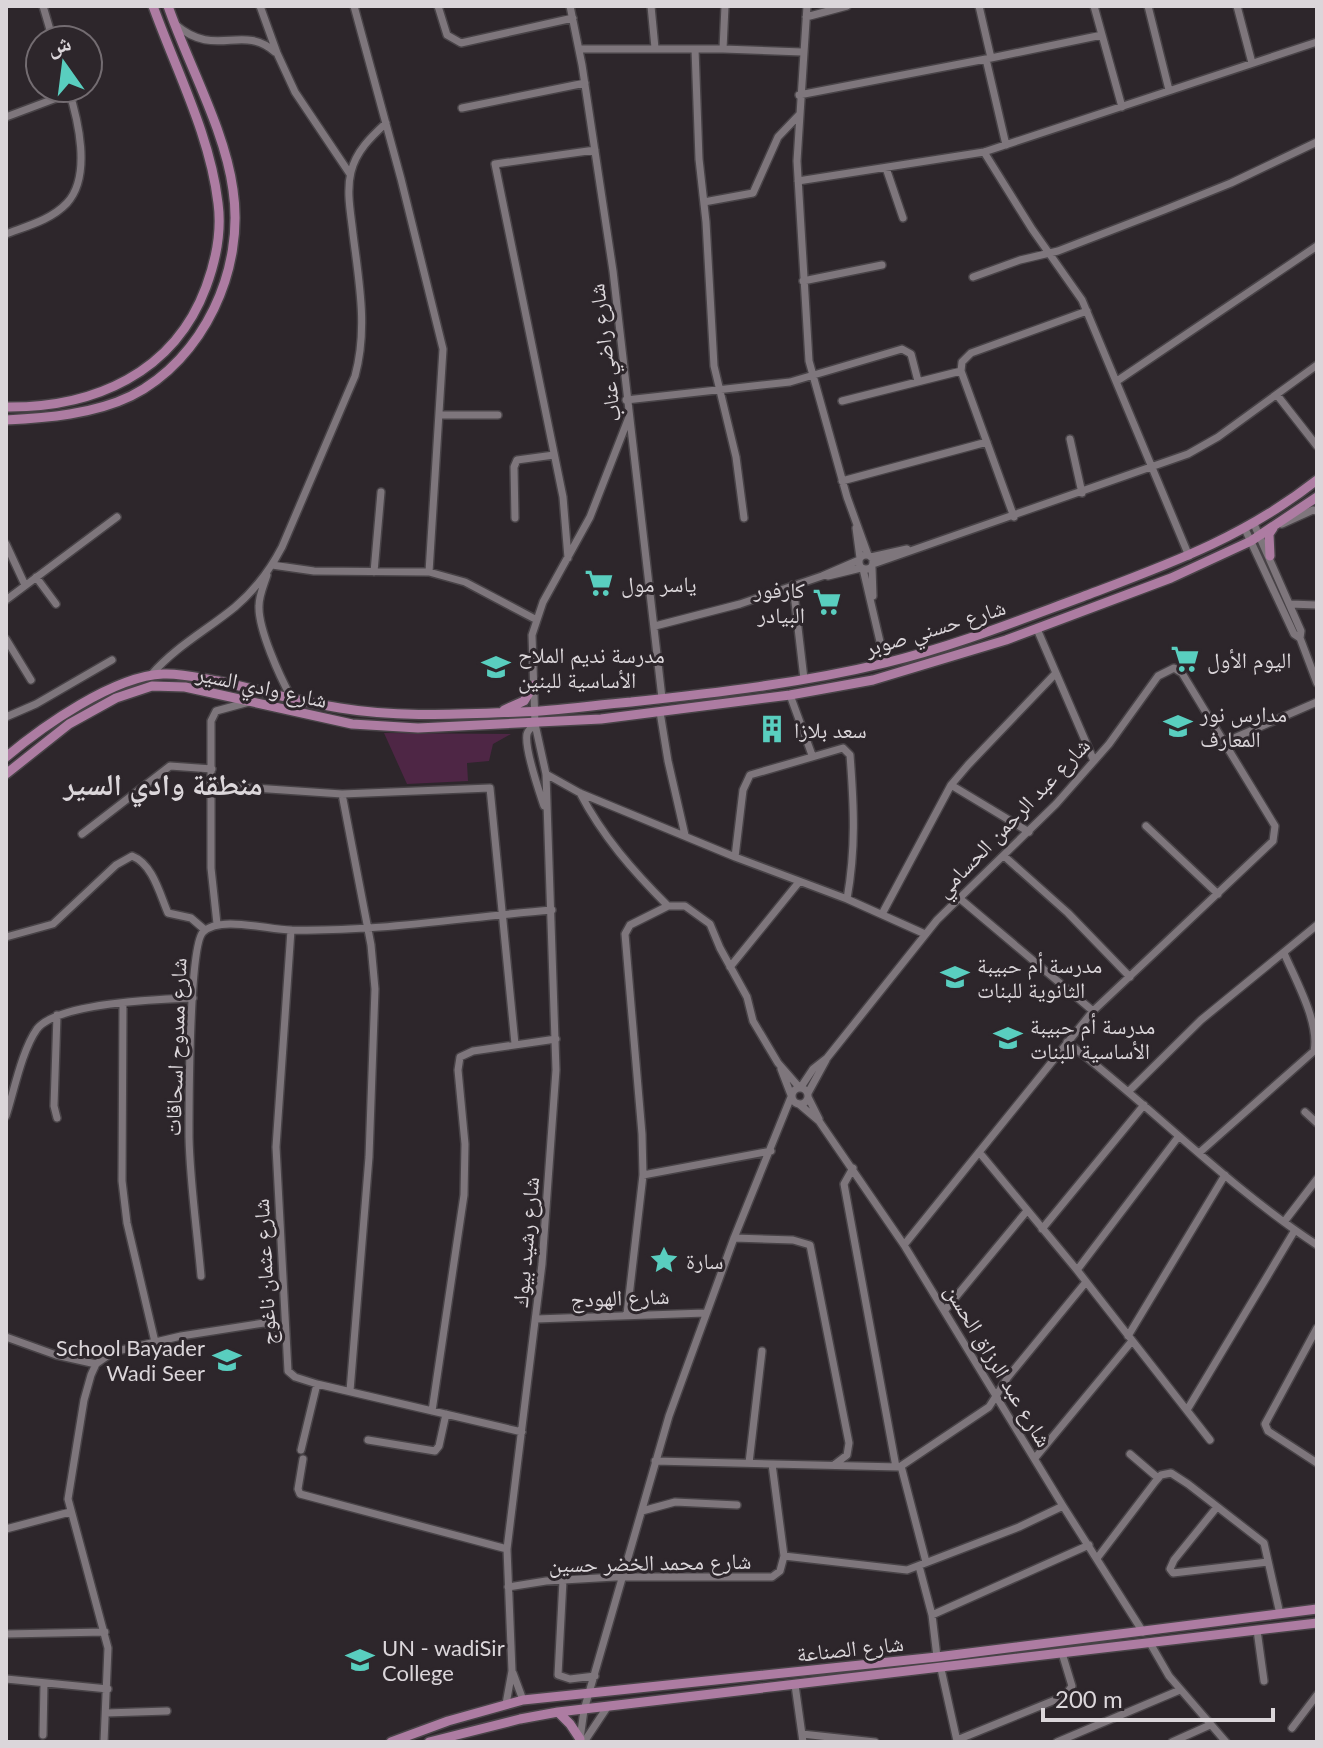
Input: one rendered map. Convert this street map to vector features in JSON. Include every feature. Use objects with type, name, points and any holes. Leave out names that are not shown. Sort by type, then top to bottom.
[{"type":"main road","points":[[6,407],[74,399],[134,378],[175,342],[203,294],[217,246],[218,199],[203,138],[153,6]]},
{"type":"main road","points":[[6,420],[86,410],[122,400],[143,389],[173,364],[192,342],[222,292],[233,252],[233,187],[219,138],[168,6]]},
{"type":"main road","name":"شارع حسني صوبر","points":[[534,712],[751,687],[885,663],[976,636],[1189,556],[1249,527],[1317,480]]},
{"type":"main road","name":"شارع حسني صوبر","points":[[535,724],[790,695],[873,680],[959,656],[1183,573],[1256,539],[1317,497]]},
{"type":"main road","points":[[1270,556],[1269,534],[1273,528]]},
{"type":"main road","name":"شارع وادي السير","points":[[6,757],[69,711],[125,683],[165,673],[338,708],[397,715],[534,712]]},
{"type":"main road","points":[[151,675],[152,686]]},
{"type":"main road","points":[[498,712],[524,701],[534,685]]},
{"type":"main road","name":"شارع وادي السير","points":[[6,774],[80,717],[116,698],[152,686],[185,687],[324,719],[381,727],[535,724]]},
{"type":"main road","points":[[751,687],[753,700]]},
{"type":"main road","name":"شارع الصناعة","points":[[391,1742],[448,1721],[523,1700],[937,1657],[1317,1609]]},
{"type":"main road","name":"شارع الصناعة","points":[[429,1742],[558,1712],[1317,1623]]},
{"type":"main road","points":[[558,1712],[581,1741]]},
{"type":"street","points":[[260,6],[277,53],[306,111],[350,174]]},
{"type":"street","points":[[354,6],[441,332],[444,363],[429,572]]},
{"type":"street","points":[[438,6],[447,35],[461,43],[573,18]]},
{"type":"street","name":"شارع راضي عناب","points":[[570,6],[580,49],[613,271],[662,698]]},
{"type":"street","points":[[651,6],[655,48]]},
{"type":"street","points":[[723,49],[725,6]]},
{"type":"street","points":[[807,6],[799,95],[798,181],[803,281],[813,376],[866,562],[885,663]]},
{"type":"street","points":[[806,17],[847,6]]},
{"type":"street","points":[[979,6],[1006,145]]},
{"type":"street","points":[[1094,6],[1122,107]]},
{"type":"street","points":[[1148,6],[1169,90]]},
{"type":"street","points":[[1237,6],[1252,63]]},
{"type":"street","points":[[174,23],[197,40],[216,43],[251,39],[277,53]]},
{"type":"street","points":[[799,95],[1102,35]]},
{"type":"street","points":[[798,181],[984,152],[1317,42]]},
{"type":"street","points":[[580,49],[802,52]]},
{"type":"street","points":[[695,49],[699,159],[713,354],[718,391],[736,457],[744,518]]},
{"type":"street","points":[[462,108],[585,83]]},
{"type":"street","points":[[6,117],[38,104]]},
{"type":"street","points":[[6,234],[48,217],[74,193],[80,141],[72,104]]},
{"type":"street","points":[[704,202],[753,193],[778,137],[799,115]]},
{"type":"street","points":[[291,697],[276,666],[259,602],[270,568],[331,433],[360,359],[361,298],[349,196],[350,174],[366,143],[386,123]]},
{"type":"street","points":[[973,277],[1049,253],[1231,183],[1317,142]]},
{"type":"street","points":[[568,559],[567,520],[495,164],[595,150]]},
{"type":"street","points":[[984,152],[1087,311],[1189,556]]},
{"type":"street","points":[[886,168],[903,218]]},
{"type":"street","points":[[1117,381],[1317,246]]},
{"type":"street","points":[[803,281],[882,265]]},
{"type":"street","points":[[1014,517],[961,371],[964,358],[1087,311]]},
{"type":"street","points":[[626,400],[718,391],[813,376],[863,359],[907,349],[918,381]]},
{"type":"street","points":[[655,626],[711,612],[914,549],[1152,469],[1197,450],[1317,365]]},
{"type":"street","points":[[842,401],[961,371]]},
{"type":"street","points":[[1277,395],[1317,446]]},
{"type":"street","points":[[441,415],[498,415]]},
{"type":"street","points":[[535,724],[532,635],[535,619],[590,517],[629,417]]},
{"type":"street","points":[[1070,439],[1082,493]]},
{"type":"street","points":[[842,481],[987,442]]},
{"type":"street","points":[[515,518],[514,467],[517,460],[554,455]]},
{"type":"street","points":[[374,572],[381,492]]},
{"type":"street","points":[[1273,528],[1317,511]]},
{"type":"street","points":[[6,600],[117,517]]},
{"type":"street","points":[[1249,527],[1294,634],[1300,638]]},
{"type":"street","points":[[1256,539],[1270,556],[1301,631],[1300,638],[1317,683]]},
{"type":"street","points":[[6,544],[25,585]]},
{"type":"street","points":[[270,568],[429,572],[465,582],[535,619]]},
{"type":"street","points":[[151,675],[169,655],[238,605],[270,568]]},
{"type":"street","points":[[36,577],[56,604]]},
{"type":"street","points":[[793,585],[804,679]]},
{"type":"street","points":[[1290,604],[1317,605]]},
{"type":"street","points":[[1037,629],[1094,761]]},
{"type":"street","points":[[6,639],[31,680]]},
{"type":"street","points":[[6,717],[36,704],[112,660]]},
{"type":"street","name":"شارع عبد الرحمن الحسامي","points":[[804,1091],[813,1069],[827,1058],[958,897],[1029,832],[1094,761],[1158,676],[1174,668],[1182,673],[1276,830],[1273,841],[1093,1011],[904,1245]]},
{"type":"street","points":[[882,914],[951,785],[1055,674]]},
{"type":"street","points":[[790,695],[812,755]]},
{"type":"street","points":[[252,701],[216,711],[213,716],[211,889],[217,924],[291,930],[367,927],[552,910]]},
{"type":"street","points":[[1225,742],[1317,702]]},
{"type":"street","points":[[660,712],[685,835]]},
{"type":"street","name":"شارع رشيد بيوك","points":[[506,1704],[512,1671],[507,1549],[536,1319],[554,1120],[556,1039],[546,774],[535,724]]},
{"type":"street","name":"شارع رشيد بيوك","points":[[535,724],[528,732],[527,739],[547,816]]},
{"type":"street","points":[[735,857],[743,790],[750,775],[838,748],[847,749],[856,825],[854,862],[847,899]]},
{"type":"street","points":[[82,834],[170,766],[212,769]]},
{"type":"street","points":[[546,774],[580,793],[847,899],[925,934]]},
{"type":"street","points":[[210,785],[342,794],[490,788],[515,1044]]},
{"type":"street","points":[[951,785],[1029,832]]},
{"type":"street","name":"شارع عبد الرزاق الحسن","points":[[580,793],[614,848],[668,906],[685,906],[710,924],[747,997],[753,1021],[778,1063],[791,1096],[819,1121]]},
{"type":"street","points":[[342,794],[374,970],[365,1214],[350,1391]]},
{"type":"street","points":[[1146,826],[1218,894]]},
{"type":"street","points":[[6,937],[53,924],[116,865],[132,856],[142,862],[159,887],[168,913],[191,918],[205,930]]},
{"type":"street","points":[[1004,856],[1078,922],[1130,977]]},
{"type":"street","points":[[730,967],[799,882]]},
{"type":"street","points":[[958,897],[1093,1011]]},
{"type":"street","points":[[627,1314],[643,1175],[625,934],[630,925],[668,906]]},
{"type":"street","name":"شارع ممدوح اسحاقات","points":[[201,1276],[189,1136],[193,998],[196,944],[205,930],[217,924]]},
{"type":"street","points":[[1129,1091],[1201,1020],[1317,925]]},
{"type":"street","name":"شارع عثمان ناغوج","points":[[291,930],[276,1133],[288,1371],[295,1377],[317,1384],[522,1432]]},
{"type":"street","points":[[1199,1153],[1315,1050],[1313,1024],[1284,953]]},
{"type":"street","points":[[6,1116],[33,1037],[43,1022],[57,1015],[123,1003],[193,998]]},
{"type":"street","points":[[123,1003],[122,1181],[129,1232],[155,1342]]},
{"type":"street","points":[[57,1015],[54,1106],[57,1118]]},
{"type":"street","points":[[432,1411],[464,1195],[465,1144],[458,1063],[465,1053],[556,1039]]},
{"type":"street","points":[[1067,1042],[1129,1091],[1225,1175],[1317,1245]]},
{"type":"street","name":"شارع عبد الرزاق الحسن","points":[[778,1063],[804,1091],[819,1121],[904,1245],[1143,1632]]},
{"type":"street","points":[[581,1741],[588,1694],[624,1578],[655,1461],[705,1313],[793,1090],[804,1091],[805,1102],[798,1104],[782,1123]]},
{"type":"street","points":[[1042,1229],[1144,1105]]},
{"type":"street","points":[[1305,1112],[1317,1123]]},
{"type":"street","points":[[1077,1270],[1179,1136]]},
{"type":"street","points":[[643,1175],[771,1151]]},
{"type":"street","points":[[979,1152],[1077,1270],[1210,1440]]},
{"type":"street","points":[[853,1168],[844,1184],[899,1467],[923,1564],[937,1657]]},
{"type":"street","points":[[1035,1458],[1130,1338],[1225,1175]]},
{"type":"street","points":[[1284,1222],[1317,1179]]},
{"type":"street","points":[[945,1310],[1026,1212]]},
{"type":"street","points":[[1187,1410],[1295,1230]]},
{"type":"street","points":[[734,1238],[801,1240],[810,1245],[849,1443],[847,1455],[834,1465]]},
{"type":"street","points":[[655,1461],[899,1467],[989,1407],[1086,1282]]},
{"type":"street","name":"شارع الهودج","points":[[536,1319],[705,1313]]},
{"type":"street","points":[[104,1742],[108,1648],[70,1512],[68,1494],[84,1400],[96,1364],[113,1352],[155,1342],[264,1323],[284,1330]]},
{"type":"street","points":[[1317,1328],[1265,1424],[1268,1431],[1317,1463]]},
{"type":"street","points":[[6,1337],[96,1364]]},
{"type":"street","points":[[749,1463],[762,1351]]},
{"type":"street","points":[[317,1384],[302,1454],[300,1494],[507,1549]]},
{"type":"street","points":[[368,1440],[435,1451],[439,1446],[446,1414]]},
{"type":"street","points":[[1130,1454],[1158,1478]]},
{"type":"street","name":"شارع محمد الخضر حسين","points":[[508,1587],[563,1580],[765,1578],[777,1574],[784,1556],[772,1464]]},
{"type":"street","points":[[1098,1557],[1158,1478],[1167,1473],[1176,1475],[1261,1541],[1266,1548],[1280,1614]]},
{"type":"street","points":[[642,1511],[675,1502],[737,1505]]},
{"type":"street","points":[[784,1556],[898,1570],[923,1564],[1019,1527],[1063,1506]]},
{"type":"street","points":[[1217,1507],[1174,1560],[1171,1571],[1176,1574],[1268,1562]]},
{"type":"street","points":[[6,1529],[70,1512]]},
{"type":"street","points":[[932,1615],[1089,1545]]},
{"type":"street","points":[[563,1580],[558,1675],[563,1679],[595,1676]]},
{"type":"street","points":[[1257,1630],[1264,1681]]},
{"type":"street","points":[[6,1634],[105,1632]]},
{"type":"street","points":[[1150,1643],[1169,1676],[1226,1742]]},
{"type":"street","points":[[941,1669],[958,1741],[1065,1696],[1072,1686],[1062,1653]]},
{"type":"street","name":"شارع رشيد بيوك","points":[[512,1671],[523,1700]]},
{"type":"street","points":[[6,1679],[108,1689]]},
{"type":"street","points":[[43,1735],[44,1683]]},
{"type":"street","points":[[795,1685],[802,1738],[875,1742]]},
{"type":"street","points":[[1057,1742],[1180,1690]]},
{"type":"street","points":[[1292,1728],[1317,1695]]},
{"type":"street","points":[[581,1741],[608,1706]]},
{"type":"street","points":[[106,1713],[167,1711]]},
{"type":"street","points":[[1172,1742],[1210,1725]]},
{"type":"shaded area","points":[[384,733],[511,734],[493,744],[489,761],[467,763],[468,781],[407,784]]},
{"type":"place","name":"ياسر مول","points":[[599,583]]},
{"type":"place","name":"كارفور البيادر","points":[[827,602]]},
{"type":"place","name":"اليوم الأول","points":[[1185,659]]},
{"type":"place","name":"مدرسة نديم الملاح الأساسية للبنين","points":[[496,667]]},
{"type":"place","name":"مدارس نور المعارف","points":[[1178,726]]},
{"type":"place","name":"سعد بلازا","points":[[772,729]]},
{"type":"place","name":"مدرسة أم حبيبة الثانوية للبنات","points":[[955,977]]},
{"type":"place","name":"مدرسة أم حبيبة الأساسية للبنات","points":[[1008,1038]]},
{"type":"place","name":"سارة","points":[[664,1260]]},
{"type":"place","name":"School Bayader Wadi Seer","points":[[227,1360]]},
{"type":"place","name":"UN - wadiSir College","points":[[360,1660]]},
{"type":"district","name":"منطقة وادي السير","points":[[163,783]]}]
